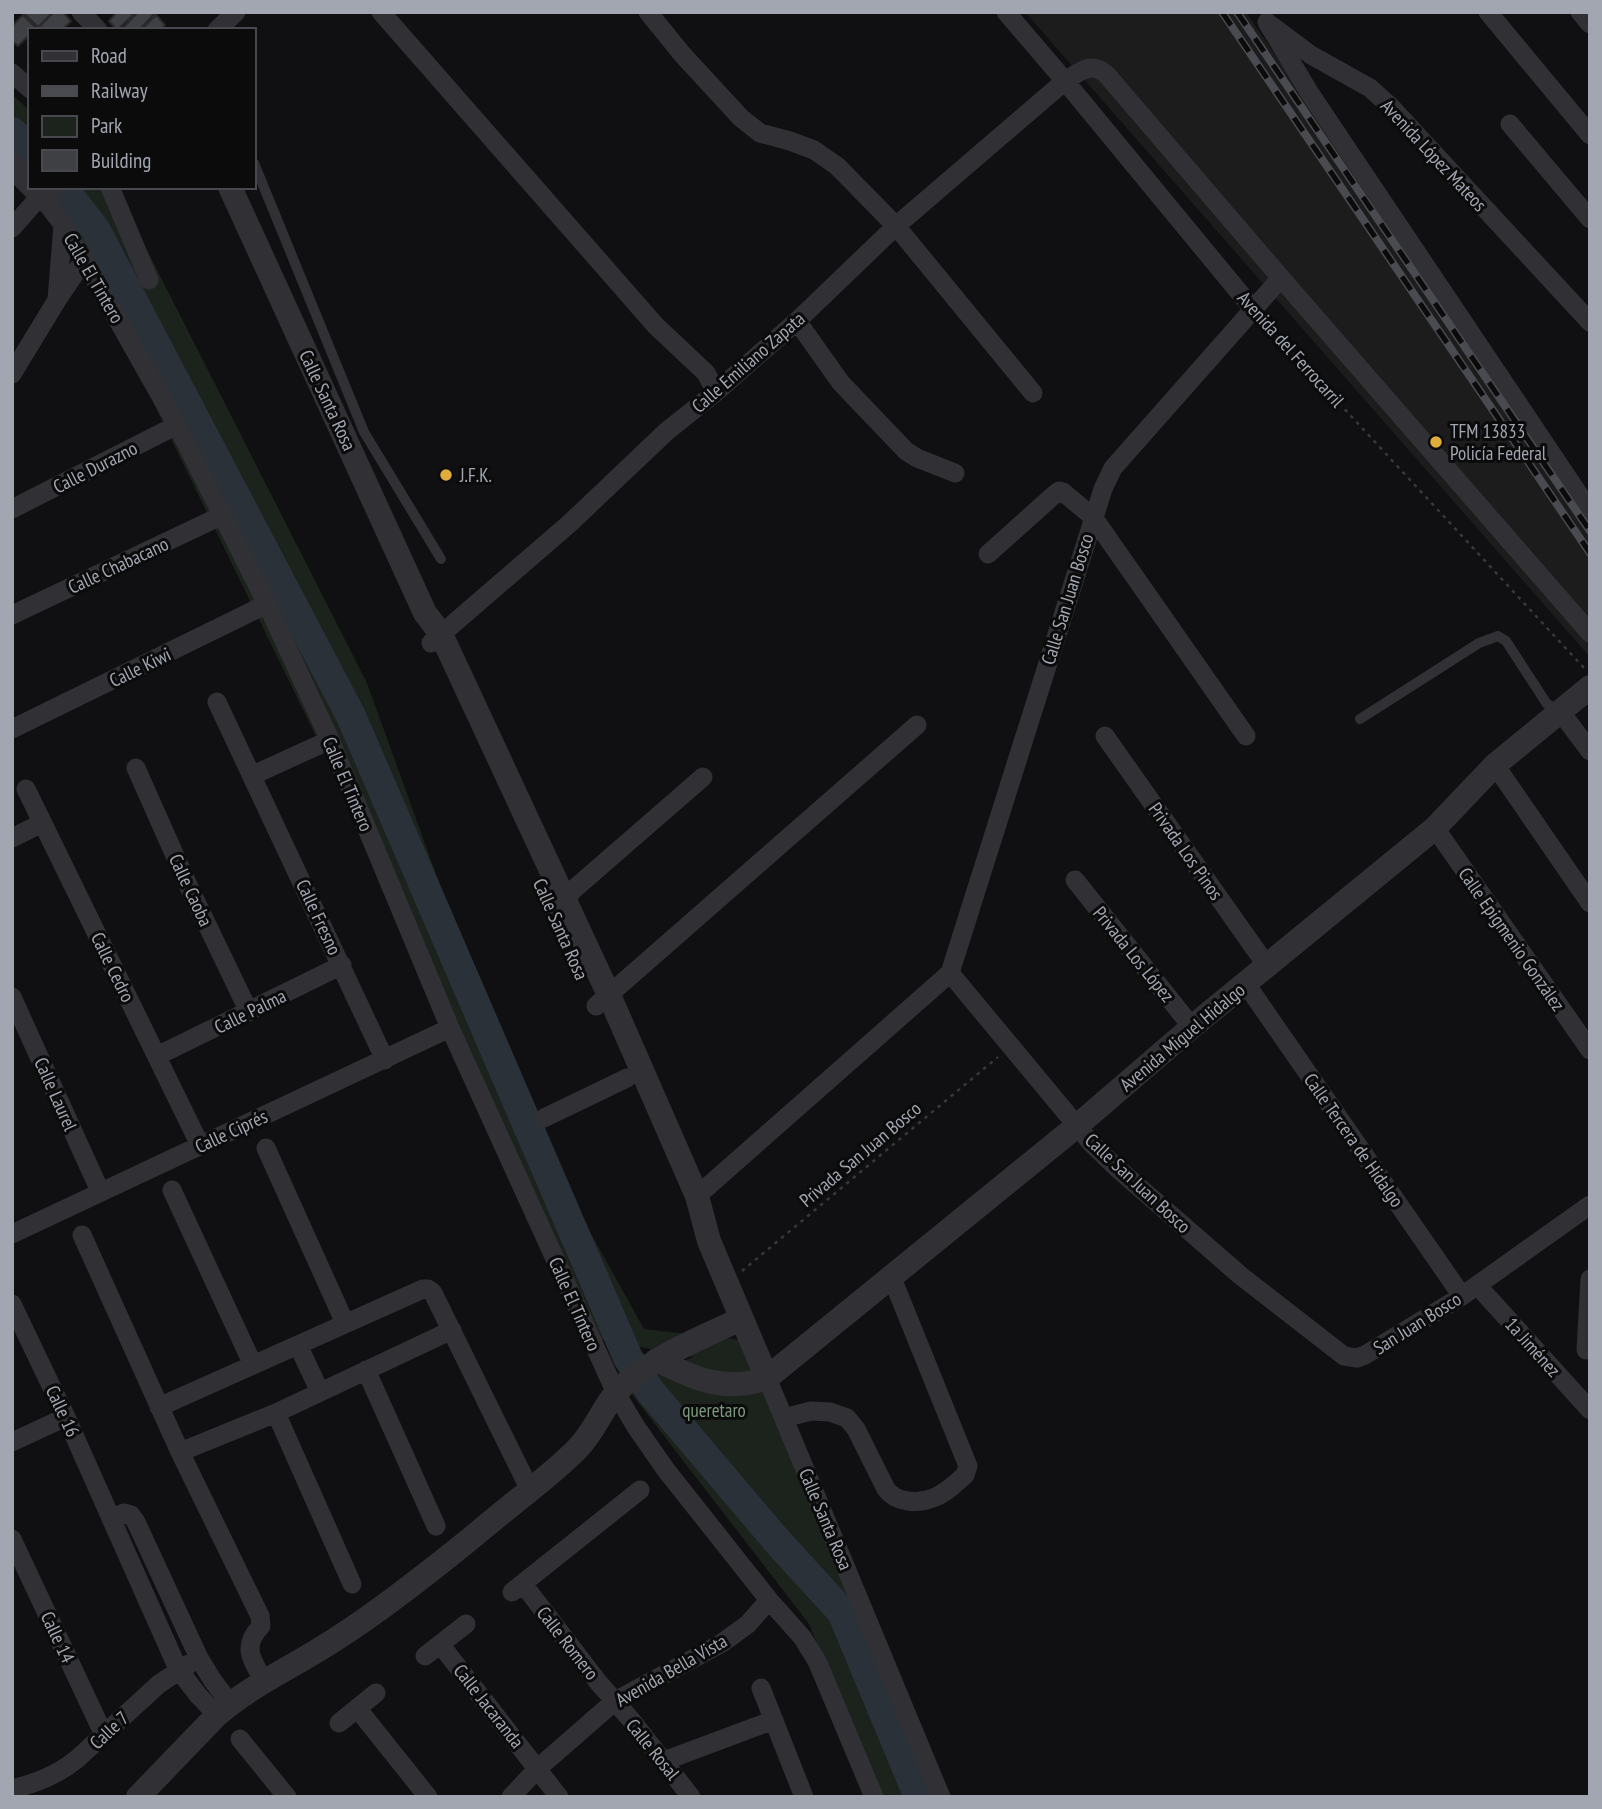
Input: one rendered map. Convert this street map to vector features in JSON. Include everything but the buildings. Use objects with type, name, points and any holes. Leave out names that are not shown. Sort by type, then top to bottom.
[{"type":"street","points":[[81,12],[96,28]]},
{"type":"street","points":[[219,28],[236,12]]},
{"type":"street","points":[[381,12],[656,326],[706,373],[716,391]]},
{"type":"street","points":[[648,12],[681,54],[741,118],[760,133],[814,150],[837,166],[896,226],[1033,393]]},
{"type":"street","name":"Avenida del Ferrocarril","points":[[1006,12],[1253,309]]},
{"type":"street","points":[[1488,12],[1590,135]]},
{"type":"street","points":[[1580,12],[1590,23]]},
{"type":"street","points":[[1264,17],[1309,92],[1590,512]]},
{"type":"street","name":"Avenida López Mateos","points":[[1264,17],[1311,55],[1370,88],[1390,106],[1590,321]]},
{"type":"street","name":"Calle Emiliano Zapata","points":[[436,638],[569,524],[667,431],[797,321],[896,226],[1065,80],[1088,67],[1099,68],[1106,74],[1281,278]]},
{"type":"street","points":[[12,73],[28,87]]},
{"type":"street","points":[[1510,124],[1590,219]]},
{"type":"street","points":[[12,166],[28,180]]},
{"type":"street","points":[[12,228],[37,189]]},
{"type":"street","name":"Calle El Tintero","points":[[39,189],[64,225],[177,425],[267,604],[330,740],[450,1028],[636,1427],[666,1471],[802,1637],[817,1661],[874,1797]]},
{"type":"street","points":[[111,189],[149,280]]},
{"type":"street","name":"Calle Santa Rosa","points":[[231,189],[436,638],[447,685],[467,710],[603,1001],[646,1100],[679,1192],[709,1241]]},
{"type":"street","points":[[57,300],[64,225]]},
{"type":"street","points":[[12,374],[84,260]]},
{"type":"street","points":[[1281,278],[1590,633]]},
{"type":"street","name":"Calle San Juan Bosco","points":[[1281,278],[1114,468],[1102,489],[950,973],[1092,1144],[1117,1168],[1241,1276],[1344,1356],[1357,1358]]},
{"type":"street","points":[[797,321],[841,383],[906,451],[955,473]]},
{"type":"street","points":[[706,373],[753,360]]},
{"type":"street","name":"Calle Durazno","points":[[12,509],[177,425]]},
{"type":"street","points":[[989,554],[1059,491],[1063,492],[1093,517],[1246,736]]},
{"type":"street","name":"Calle Chabacano","points":[[12,615],[223,515]]},
{"type":"street","name":"Calle Kiwi","points":[[12,729],[267,604]]},
{"type":"street","name":"Avenida Miguel Hidalgo","points":[[767,1378],[1078,1125],[1192,1027],[1435,828],[1495,765],[1590,687]]},
{"type":"street","name":"Calle Fresno","points":[[217,702],[385,1060]]},
{"type":"street","points":[[1560,711],[1590,751]]},
{"type":"street","points":[[603,1001],[917,725]]},
{"type":"street","name":"Privada Los Pinos","points":[[1105,736],[1267,966]]},
{"type":"street","points":[[253,775],[330,740]]},
{"type":"street","points":[[1495,765],[1590,903]]},
{"type":"street","name":"Calle Caoba","points":[[136,768],[249,1012]]},
{"type":"street","points":[[560,908],[573,890],[703,777]]},
{"type":"street","name":"Calle Cedro","points":[[26,789],[200,1145]]},
{"type":"street","points":[[12,838],[42,823]]},
{"type":"street","name":"Calle Epigmenio González","points":[[1435,828],[1590,1050]]},
{"type":"street","name":"Privada Los López","points":[[1075,880],[1192,1027]]},
{"type":"street","name":"Calle Palma","points":[[158,1056],[342,965]]},
{"type":"street","points":[[697,1196],[950,973]]},
{"type":"street","name":"Calle Tercera de Hidalgo","points":[[1245,984],[1469,1291]]},
{"type":"street","name":"Calle Laurel","points":[[12,997],[100,1191]]},
{"type":"street","name":"Calle Santa Rosa","points":[[603,1001],[627,1078],[646,1100],[697,1196],[709,1241],[941,1797]]},
{"type":"street","name":"Calle Ciprés","points":[[12,1234],[450,1028]]},
{"type":"street","points":[[544,1118],[627,1078]]},
{"type":"street","points":[[266,1148],[345,1323]]},
{"type":"street","points":[[172,1190],[253,1365]]},
{"type":"street","name":"San Juan Bosco","points":[[1357,1358],[1469,1291],[1590,1205]]},
{"type":"street","points":[[82,1235],[159,1408],[260,1616],[261,1626],[255,1633],[250,1656],[264,1681]]},
{"type":"street","points":[[784,1418],[811,1411],[830,1412],[847,1418],[856,1429],[890,1496],[902,1501],[933,1498],[965,1475],[968,1465],[892,1278]]},
{"type":"street","points":[[1586,1350],[1590,1279]]},
{"type":"street","points":[[159,1408],[345,1323],[428,1289],[433,1293],[530,1490]]},
{"type":"street","name":"1a Jiménez","points":[[1469,1291],[1590,1410]]},
{"type":"street","name":"Calle 16","points":[[12,1304],[66,1417],[178,1669],[198,1695],[224,1709]]},
{"type":"street","points":[[138,1797],[224,1709],[264,1681],[368,1618],[530,1490],[579,1447],[620,1389],[654,1363],[684,1345],[741,1319]]},
{"type":"street","points":[[180,1452],[275,1413],[452,1331]]},
{"type":"street","points":[[298,1345],[320,1392]]},
{"type":"street","points":[[654,1363],[720,1385],[750,1384],[767,1378]]},
{"type":"street","points":[[366,1370],[436,1526]]},
{"type":"street","points":[[275,1413],[352,1584]]},
{"type":"street","points":[[12,1442],[66,1417]]},
{"type":"street","name":"Calle Romero","points":[[615,1701],[517,1588],[640,1490]]},
{"type":"street","points":[[111,1519],[124,1513],[131,1515],[136,1522],[224,1709]]},
{"type":"street","name":"Calle 14","points":[[12,1539],[104,1735]]},
{"type":"street","name":"Avenida Bella Vista","points":[[511,1797],[537,1769],[615,1701],[722,1643],[748,1624],[769,1600]]},
{"type":"street","name":"Calle Jacaranda","points":[[466,1624],[433,1650],[559,1797]]},
{"type":"street","name":"Calle 7","points":[[12,1789],[47,1779],[64,1770],[159,1684],[178,1669],[199,1658]]},
{"type":"street","points":[[761,1688],[804,1797]]},
{"type":"street","points":[[339,1723],[376,1693]]},
{"type":"street","name":"Calle Rosal","points":[[615,1701],[691,1797]]},
{"type":"street","points":[[357,1708],[428,1797]]},
{"type":"street","points":[[664,1761],[774,1720]]},
{"type":"street","points":[[240,1739],[287,1797]]},
{"type":"lane","points":[[256,168],[364,432],[441,559]]},
{"type":"lane","points":[[1360,719],[1479,643],[1498,636],[1506,641],[1548,704],[1560,711]]},
{"type":"path","name":"Avenida del Ferrocarril","points":[[1253,309],[1590,674]]},
{"type":"path","name":"Privada San Juan Bosco","points":[[727,1284],[1011,1046]]},
{"type":"shaded area","points":[[1025,12],[1246,12],[1590,517],[1590,657]]},
{"type":"green space","name":"queretaro","points":[[12,94],[28,109],[28,189],[111,189],[121,199],[367,683],[519,1104],[644,1329],[742,1340],[941,1797],[880,1797],[809,1624],[624,1384],[694,1357],[591,1338],[400,909],[84,260],[12,180]]},
{"type":"waterway","points":[[12,132],[28,147]]},
{"type":"waterway","points":[[64,189],[95,229],[351,716],[628,1358],[650,1391],[777,1541],[842,1612],[919,1797]]},
{"type":"railway","points":[[1222,12],[1590,553]]},
{"type":"railway","points":[[1237,12],[1590,531]]},
{"type":"place","name":"TFM 13833 Policía Federal","points":[[1436,442]]},
{"type":"place","name":"J.F.K.","points":[[446,475]]}]
